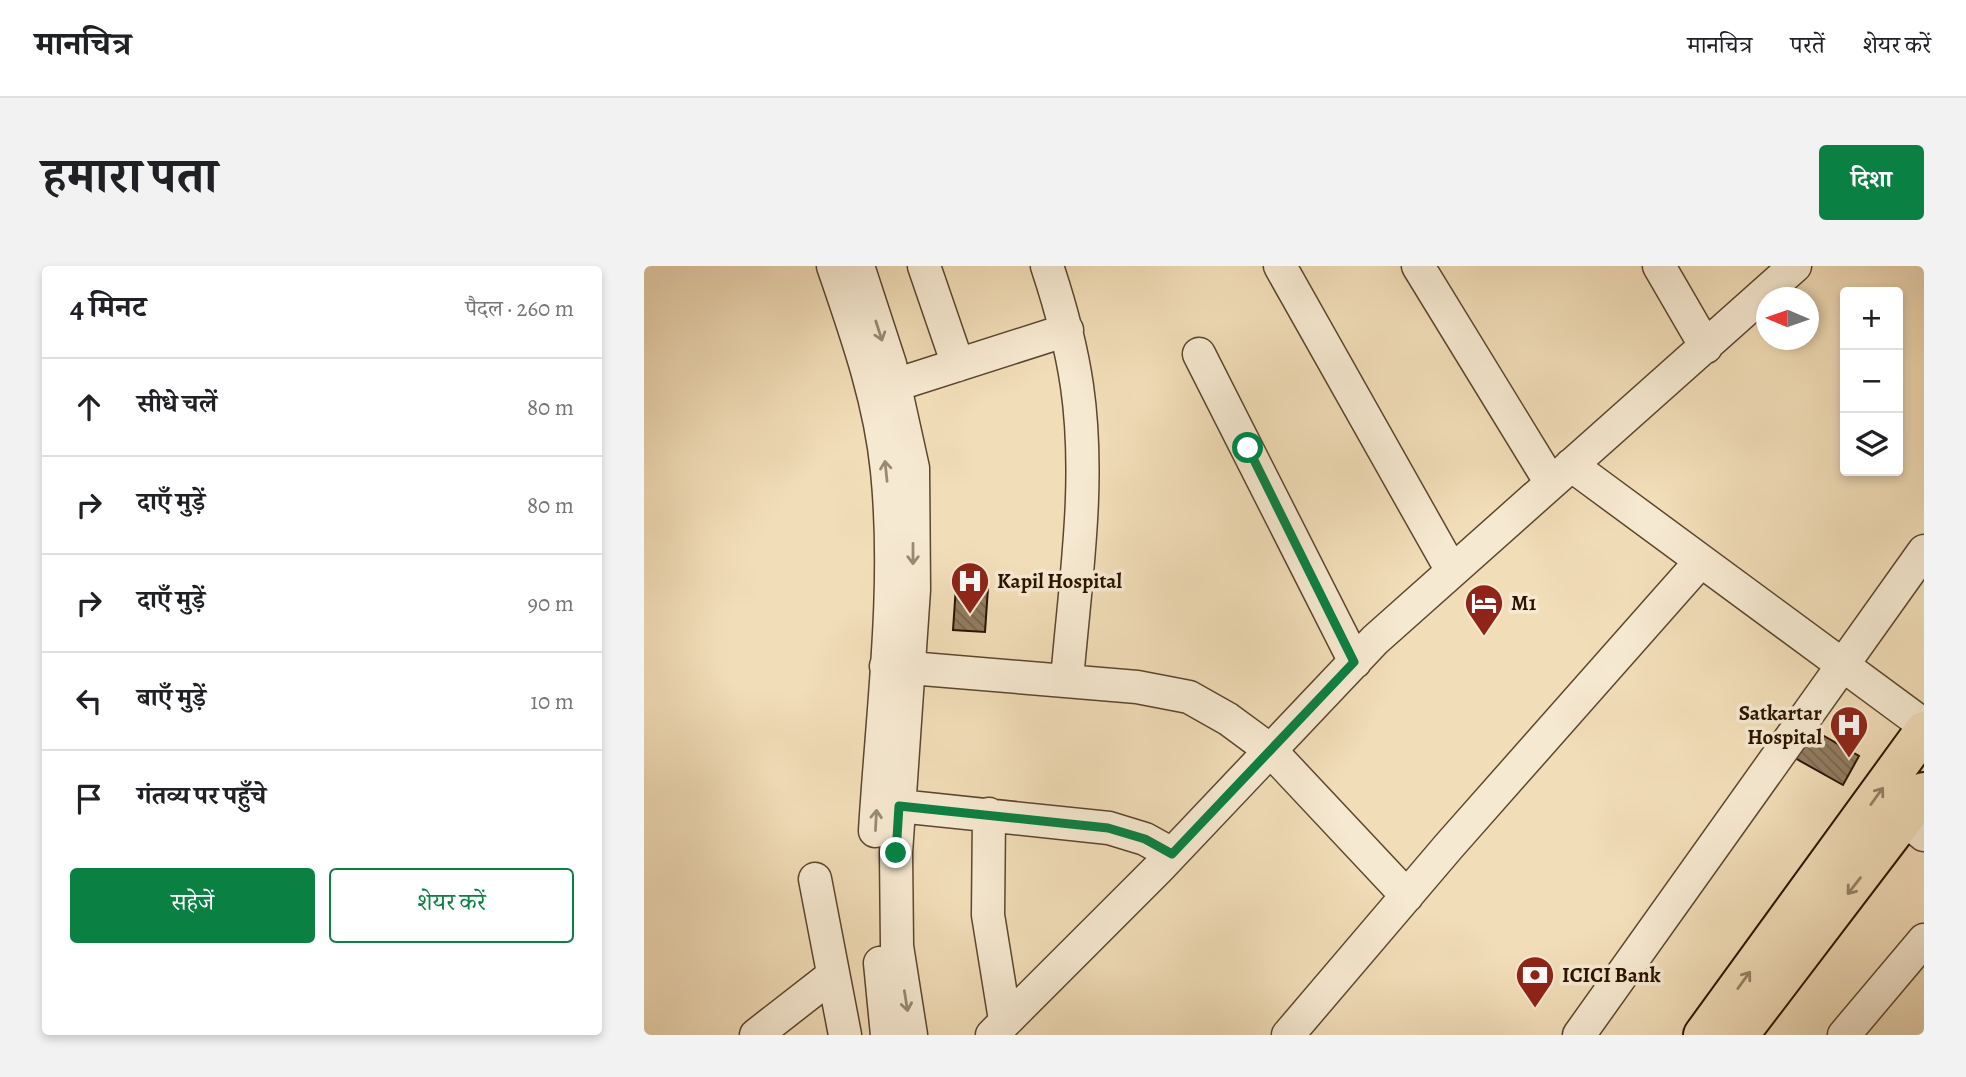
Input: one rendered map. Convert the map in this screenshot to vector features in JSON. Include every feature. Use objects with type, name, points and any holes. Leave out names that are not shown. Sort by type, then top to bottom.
[{"type":"highway","points":[[1703,1035],[1924,731]]},
{"type":"highway","points":[[1739,1035],[1918,816]]},
{"type":"street","points":[[833,266],[867,366],[887,470],[890,584],[897,667],[897,946],[911,1035]]},
{"type":"street","points":[[858,266],[895,385],[913,468],[914,590],[897,667],[874,851],[887,1035]]},
{"type":"street","points":[[923,266],[958,365]]},
{"type":"street","points":[[1047,266],[1067,330],[1077,387],[1082,472],[1081,519],[1067,680]]},
{"type":"street","points":[[1280,266],[1452,571]]},
{"type":"street","points":[[1418,266],[1561,474],[1702,561],[1924,725]]},
{"type":"street","points":[[1658,266],[1706,347]]},
{"type":"street","points":[[999,1027],[1172,854],[1354,662],[1452,571],[1706,347],[1785,269]]},
{"type":"street","points":[[895,385],[1067,330]]},
{"type":"street","points":[[1199,354],[1354,662]]},
{"type":"street","points":[[1579,1035],[1924,551]]},
{"type":"street","points":[[1288,1035],[1702,561]]},
{"type":"street","points":[[897,667],[1067,680],[1165,690],[1189,696],[1228,719],[1270,750],[1407,896]]},
{"type":"street","points":[[899,806],[989,814],[1126,832],[1172,854]]},
{"type":"street","points":[[989,814],[988,915],[999,1027]]},
{"type":"street","points":[[815,879],[845,1035]]},
{"type":"street","points":[[1844,1035],[1924,940]]},
{"type":"street","points":[[756,1035],[834,975]]},
{"type":"building","points":[[956,586],[988,588],[985,632],[953,630]]},
{"type":"building","points":[[1810,728],[1859,756],[1843,785],[1793,757]]},
{"type":"place","name":"Kapil Hospital","points":[[970,615]]},
{"type":"place","name":"M1","points":[[1484,637]]},
{"type":"place","name":"Satkartar Hospital","points":[[1849,759]]},
{"type":"place","name":"ICICI Bank","points":[[1535,1009]]},
{"type":"route","points":[[896,853],[899,806],[1108,828],[1145,839],[1172,854],[1354,662],[1248,448]]}]
